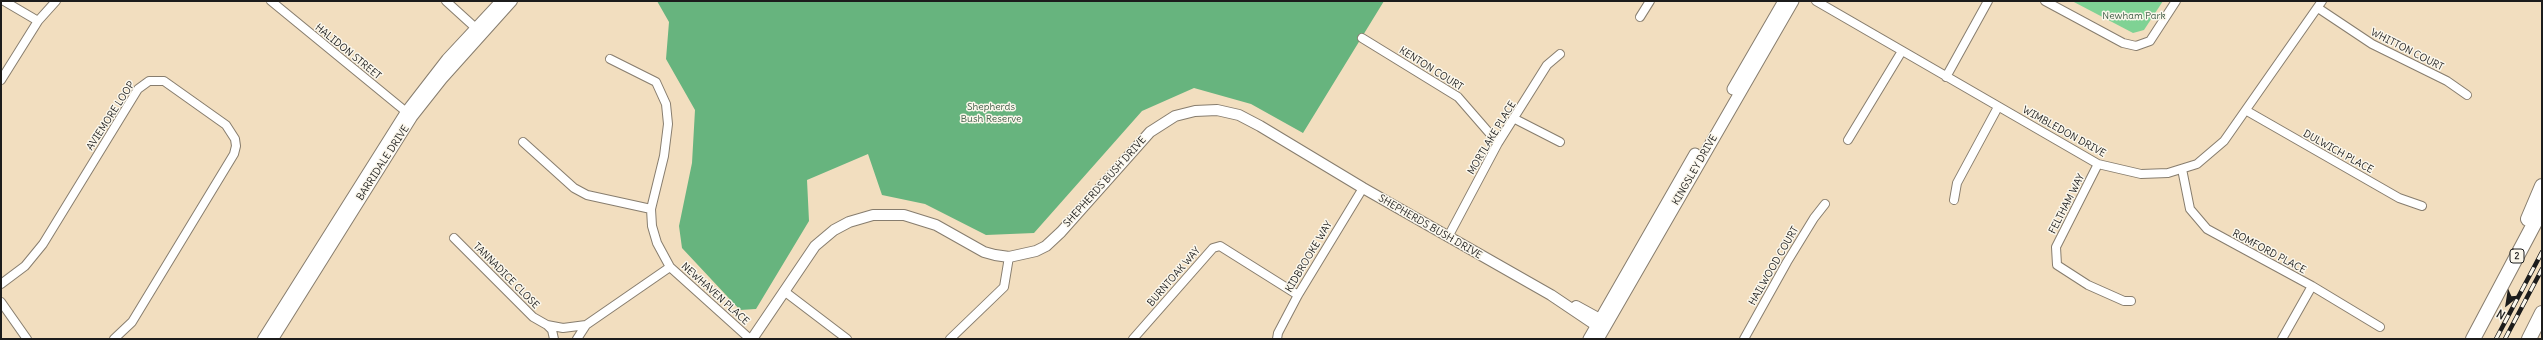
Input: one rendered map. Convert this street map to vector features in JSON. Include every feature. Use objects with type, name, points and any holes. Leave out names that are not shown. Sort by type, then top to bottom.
[{"type":"highway","points":[[2492,302],[2542,186]]},
{"type":"highway","name":"2","points":[[2473,339],[2542,209]]},
{"type":"highway","points":[[2529,339],[2542,313]]},
{"type":"main road","name":"KINGSLEY DRIVE","points":[[1601,327],[1784,1]]},
{"type":"main road","name":"KINGSLEY DRIVE","points":[[1589,339],[1601,327],[1793,1]]},
{"type":"street","points":[[4,1],[38,21]]},
{"type":"street","points":[[1,80],[38,21],[56,1]]},
{"type":"street","name":"HALIDON STREET","points":[[271,1],[409,114]]},
{"type":"street","points":[[446,1],[480,32]]},
{"type":"street","name":"BARRIDALE DRIVE","points":[[263,339],[409,114],[442,79],[480,32],[501,1]]},
{"type":"street","name":"BARRIDALE DRIVE","points":[[480,32],[512,1]]},
{"type":"street","points":[[1640,17],[1650,1]]},
{"type":"street","name":"WIMBLEDON DRIVE","points":[[1816,1],[2098,164],[2141,174],[2168,173],[2197,164],[2224,140],[2247,111],[2320,4]]},
{"type":"street","points":[[1946,77],[1988,1]]},
{"type":"street","points":[[2045,1],[2123,43],[2136,46],[2150,41],[2176,1]]},
{"type":"street","name":"WHITTON COURT","points":[[2320,4],[2372,44],[2447,81],[2467,95]]},
{"type":"street","name":"KENTON COURT","points":[[1362,38],[1458,97],[1498,143]]},
{"type":"street","points":[[1848,140],[1902,52]]},
{"type":"street","name":"MORTLAKE PLACE","points":[[1448,237],[1498,143],[1515,119],[1547,65],[1560,54]]},
{"type":"street","name":"NEWHAVEN PLACE","points":[[610,59],[656,82],[666,104],[668,124],[664,156],[651,209],[652,226],[656,243],[670,267],[751,339]]},
{"type":"street","name":"AVIEMORE LOOP","points":[[1,284],[24,266],[43,244],[138,89],[149,81],[164,81],[226,125],[235,139],[236,146],[234,154],[132,322],[114,339]]},
{"type":"street","points":[[1954,200],[1957,183],[1998,107]]},
{"type":"street","name":"SHEPHERDS BUSH DRIVE","points":[[751,339],[806,257],[834,230],[849,222],[873,215],[904,215],[921,219],[936,225],[984,252],[1009,257],[1036,251],[1046,246],[1061,232],[1150,132],[1175,116],[1195,111],[1217,110],[1239,115],[1363,188],[1551,295],[1601,327]]},
{"type":"street","name":"DULWICH PLACE","points":[[2247,111],[2399,198],[2422,206]]},
{"type":"street","name":"BARRIDALE DRIVE","points":[[273,339],[409,114]]},
{"type":"street","points":[[1515,119],[1560,142]]},
{"type":"street","points":[[523,142],[574,188],[587,195],[651,209]]},
{"type":"street","name":"FELTHAM WAY","points":[[2098,164],[2056,247],[2057,265],[2088,285],[2124,301],[2131,301]]},
{"type":"street","name":"ROMFORD PLACE","points":[[2182,169],[2190,209],[2207,229],[2312,286],[2380,327]]},
{"type":"street","name":"KIDBROOKE WAY","points":[[1277,339],[1278,332],[1298,295],[1363,188]]},
{"type":"street","name":"HAILWOOD COURT","points":[[1744,339],[1786,262],[1814,218],[1825,204]]},
{"type":"street","name":"TANNADICE CLOSE","points":[[454,238],[533,317],[547,325],[563,328],[586,325]]},
{"type":"street","name":"BURNTOAK WAY","points":[[1133,339],[1213,248],[1220,246],[1298,295]]},
{"type":"street","points":[[950,339],[1004,287],[1009,257]]},
{"type":"street","name":"TANNADICE CLOSE","points":[[577,339],[586,325],[670,267]]},
{"type":"street","points":[[2282,339],[2312,286]]},
{"type":"street","points":[[784,291],[847,339]]},
{"type":"street","points":[[1,302],[27,339]]},
{"type":"street","points":[[547,325],[552,330],[554,339]]},
{"type":"green space","name":"Shepherds Bush Reserve","points":[[657,1],[1384,1],[1303,133],[1251,104],[1194,88],[1142,111],[1034,233],[986,235],[925,204],[882,195],[868,154],[807,180],[809,221],[756,309],[740,310],[682,248],[679,226],[692,163],[695,110],[666,59],[669,22]]},
{"type":"green space","name":"Newham Park","points":[[2072,1],[2163,1],[2144,30],[2133,33]]},
{"type":"railway","points":[[2496,339],[2542,252]]},
{"type":"railway","points":[[2505,339],[2542,269]]}]
